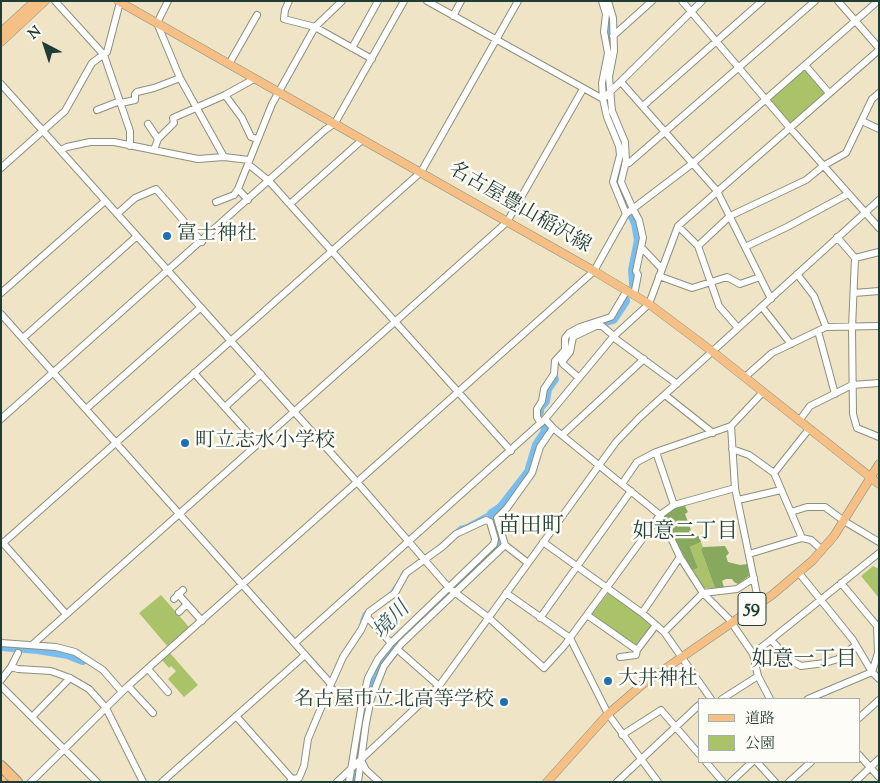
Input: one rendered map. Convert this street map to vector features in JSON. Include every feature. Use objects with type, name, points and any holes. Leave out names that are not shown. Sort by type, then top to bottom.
[{"type":"highway","points":[[1,766],[17,782]]},
{"type":"highway","points":[[1,770],[13,782]]},
{"type":"main road","points":[[1,32],[34,1]]},
{"type":"main road","points":[[1,42],[45,1]]},
{"type":"main road","name":"名古屋豊山稲沢線","points":[[124,3],[254,79],[594,270],[649,304],[745,377],[879,484]]},
{"type":"main road","name":"59","points":[[547,782],[608,714],[643,684],[799,574],[822,550],[844,521],[879,464]]},
{"type":"street","points":[[55,1],[104,55],[130,131],[130,146]]},
{"type":"street","points":[[168,1],[157,23],[180,78],[224,157]]},
{"type":"street","points":[[289,1],[285,10],[284,20],[315,27],[372,59]]},
{"type":"street","points":[[216,202],[234,195],[238,189],[257,138],[278,92],[315,27],[342,1]]},
{"type":"street","points":[[352,48],[378,1]]},
{"type":"street","points":[[1,419],[335,123],[404,1]]},
{"type":"street","points":[[427,1],[583,89],[607,96]]},
{"type":"street","points":[[453,16],[461,1]]},
{"type":"street","points":[[66,614],[2,542],[421,172],[518,1]]},
{"type":"street","points":[[602,1],[606,14],[604,32],[608,53],[602,83],[625,142],[625,164],[621,182],[629,212]]},
{"type":"street","points":[[608,1],[613,18],[614,51],[607,96],[608,117],[619,146],[620,155],[613,182],[629,212],[639,220],[643,238],[636,271],[638,275],[634,295]]},
{"type":"street","points":[[613,36],[652,1]]},
{"type":"street","points":[[682,1],[790,128],[879,228]]},
{"type":"street","points":[[607,96],[702,1]]},
{"type":"street","points":[[643,106],[762,1]]},
{"type":"street","points":[[625,164],[629,163],[666,132],[815,1]]},
{"type":"street","points":[[295,643],[543,421],[614,336],[649,304],[678,226],[879,49],[838,1]]},
{"type":"street","points":[[31,782],[128,686],[594,270],[629,212],[693,163],[878,1]]},
{"type":"street","points":[[1,168],[65,111],[92,63],[107,52],[124,3]]},
{"type":"street","points":[[229,64],[257,14]]},
{"type":"street","points":[[805,66],[829,94]]},
{"type":"street","points":[[97,110],[120,102],[135,100],[137,92],[180,78]]},
{"type":"street","points":[[154,150],[158,139],[174,123],[173,118],[225,95],[254,79]]},
{"type":"street","points":[[621,82],[717,191],[746,246],[770,299]]},
{"type":"street","points":[[1,84],[452,590],[489,618],[544,668],[570,638],[660,515],[674,505],[735,488]]},
{"type":"street","points":[[32,645],[507,222],[583,89]]},
{"type":"street","points":[[698,246],[730,216],[806,180],[823,166],[846,153],[872,99],[879,93]]},
{"type":"street","points":[[225,95],[242,118],[251,137],[257,138]]},
{"type":"street","points":[[862,121],[879,129]]},
{"type":"street","points":[[148,124],[158,139]]},
{"type":"street","points":[[290,204],[362,140]]},
{"type":"street","points":[[61,150],[90,142],[114,142],[198,159],[224,157],[248,162],[290,204],[510,451]]},
{"type":"street","points":[[238,189],[248,200]]},
{"type":"street","points":[[117,214],[135,198],[156,190],[202,242]]},
{"type":"street","points":[[746,246],[787,227],[848,194]]},
{"type":"street","points":[[337,782],[438,686],[616,442],[879,200]]},
{"type":"street","points":[[1,293],[105,201]]},
{"type":"street","points":[[678,226],[698,246],[719,306],[738,328]]},
{"type":"street","points":[[23,338],[137,236]]},
{"type":"street","points":[[837,237],[855,258],[852,328],[854,414],[857,428],[879,437]]},
{"type":"street","points":[[642,248],[660,273],[692,288],[727,277],[740,284],[760,277]]},
{"type":"street","points":[[855,258],[879,252]]},
{"type":"street","points":[[797,274],[814,296],[826,327]]},
{"type":"street","points":[[627,290],[611,317],[580,327],[569,333],[566,338],[565,350],[555,362],[554,374],[544,389],[542,401],[537,409],[537,417],[562,435],[660,515],[680,557],[703,593],[732,623],[753,654],[758,676],[769,698]]},
{"type":"street","points":[[854,293],[879,291]]},
{"type":"street","points":[[762,307],[791,344]]},
{"type":"street","points":[[86,409],[200,308]]},
{"type":"street","points":[[1,314],[295,643],[330,686],[362,703]]},
{"type":"street","points":[[579,378],[562,362],[570,352],[573,337],[596,326],[602,326],[677,384]]},
{"type":"street","points":[[745,377],[772,353],[826,327],[879,326]]},
{"type":"street","points":[[818,331],[835,394]]},
{"type":"street","points":[[562,435],[644,359]]},
{"type":"street","points":[[194,373],[258,444]]},
{"type":"street","points":[[225,407],[260,374]]},
{"type":"street","points":[[798,421],[810,406],[852,385],[879,383]]},
{"type":"street","points":[[622,484],[637,462],[656,452],[731,426],[763,392]]},
{"type":"street","points":[[665,395],[713,433]]},
{"type":"street","points":[[731,426],[735,488],[759,604]]},
{"type":"street","points":[[528,563],[505,545],[497,518],[507,508],[529,478],[540,447],[553,428]]},
{"type":"street","points":[[774,473],[809,429]]},
{"type":"street","points":[[732,449],[750,455],[774,473],[802,538]]},
{"type":"street","points":[[656,452],[674,505]]},
{"type":"street","points":[[738,500],[781,490]]},
{"type":"street","points":[[540,618],[631,491]]},
{"type":"street","points":[[792,512],[807,507],[825,507],[879,542]]},
{"type":"street","points":[[236,716],[296,780],[304,766],[308,739],[330,686],[343,657],[361,630],[369,612],[395,593],[406,573],[456,534],[486,520],[490,522],[495,539],[494,544],[397,649],[384,666],[371,699],[356,764],[349,782]]},
{"type":"street","points":[[750,554],[802,538],[811,540],[822,550]]},
{"type":"street","points":[[543,542],[642,613],[664,632],[708,698]]},
{"type":"street","points":[[358,782],[356,764],[362,703],[368,678],[378,659],[391,643],[505,545]]},
{"type":"street","points":[[753,654],[879,553]]},
{"type":"street","points":[[642,613],[680,557]]},
{"type":"street","points":[[799,574],[856,645],[872,672],[879,679]]},
{"type":"street","points":[[664,632],[703,593],[737,589],[754,578]]},
{"type":"street","points":[[841,583],[877,626],[878,652],[872,672]]},
{"type":"street","points":[[178,594],[190,604],[202,621]]},
{"type":"street","points":[[506,594],[570,638],[608,714],[658,782]]},
{"type":"street","points":[[178,612],[190,604]]},
{"type":"street","points":[[587,615],[637,650]]},
{"type":"street","points":[[367,617],[391,643]]},
{"type":"street","points":[[620,657],[636,655],[637,650],[656,625]]},
{"type":"street","points":[[771,640],[790,660],[801,666],[825,664],[838,659],[856,645]]},
{"type":"street","points":[[1,643],[56,647],[75,652],[103,670],[122,692]]},
{"type":"street","points":[[397,649],[438,686]]},
{"type":"street","points":[[1,680],[11,667],[18,653]]},
{"type":"street","points":[[162,782],[305,655]]},
{"type":"street","points":[[11,667],[51,671],[70,678],[89,689],[106,708],[143,782]]},
{"type":"street","points":[[148,669],[168,692]]},
{"type":"street","points":[[810,698],[872,672]]},
{"type":"street","points":[[724,698],[758,676]]},
{"type":"street","points":[[32,717],[70,678]]},
{"type":"street","points":[[1,686],[97,782]]},
{"type":"street","points":[[128,686],[153,714]]},
{"type":"street","points":[[860,717],[879,700]]},
{"type":"street","points":[[617,782],[698,706]]},
{"type":"street","points":[[622,735],[661,710],[698,753]]},
{"type":"street","points":[[860,756],[879,777]]},
{"type":"street","points":[[855,782],[879,759]]},
{"type":"street","points":[[707,763],[723,782]]},
{"type":"street","points":[[731,782],[751,763]]},
{"type":"street","points":[[758,763],[775,782]]},
{"type":"street","points":[[789,782],[810,763]]},
{"type":"street","points":[[356,764],[379,782]]},
{"type":"green space","points":[[804,70],[825,91],[825,94],[793,122],[789,123],[771,102],[772,98]]},
{"type":"green space","points":[[684,504],[688,512],[685,514],[691,530],[689,531],[692,537],[699,536],[701,542],[690,547],[698,568],[692,571],[663,516],[676,506]]},
{"type":"green space","points":[[701,542],[703,547],[701,550],[715,588],[703,588],[693,571],[698,568],[690,547]]},
{"type":"green space","points":[[725,546],[729,553],[726,556],[728,562],[740,565],[748,564],[749,576],[738,584],[732,579],[726,579],[722,581],[724,587],[715,588],[701,550],[703,547]]},
{"type":"green space","points":[[873,566],[879,569],[879,598],[861,576]]},
{"type":"green space","points":[[608,593],[653,624],[637,646],[634,646],[593,617],[592,614]]},
{"type":"green space","points":[[161,595],[189,627],[168,647],[139,613]]},
{"type":"green space","points":[[170,653],[198,685],[184,697],[168,679],[176,671],[171,666],[169,668],[162,660]]},
{"type":"waterway","points":[[607,4],[609,18],[608,38],[611,54],[607,66],[606,91],[609,112],[622,143],[623,156],[617,183],[636,223],[639,240],[633,270],[634,284]]},
{"type":"waterway","points":[[591,325],[613,319],[625,301]]},
{"type":"waterway","points":[[539,412],[539,408],[545,401],[547,389],[554,379]]},
{"type":"waterway","name":"境川","points":[[354,782],[369,691],[381,662],[396,643],[500,543],[492,514],[501,508],[529,472],[537,445],[546,428]]},
{"type":"waterway","points":[[442,543],[460,527],[489,513],[492,514]]},
{"type":"waterway","points":[[391,592],[398,582]]},
{"type":"waterway","points":[[361,621],[364,613],[367,611]]},
{"type":"waterway","points":[[1,646],[68,654],[83,660]]},
{"type":"place","name":"富士神社","points":[[167,236]]},
{"type":"place","name":"町立志水小学校","points":[[185,443]]},
{"type":"place","name":"大井神社","points":[[608,681]]},
{"type":"place","name":"名古屋市立北高等学校","points":[[504,702]]},
{"type":"district","name":"苗田町","points":[[531,528]]},
{"type":"district","name":"如意二丁目","points":[[685,533]]},
{"type":"district","name":"如意一丁目","points":[[804,661]]}]
